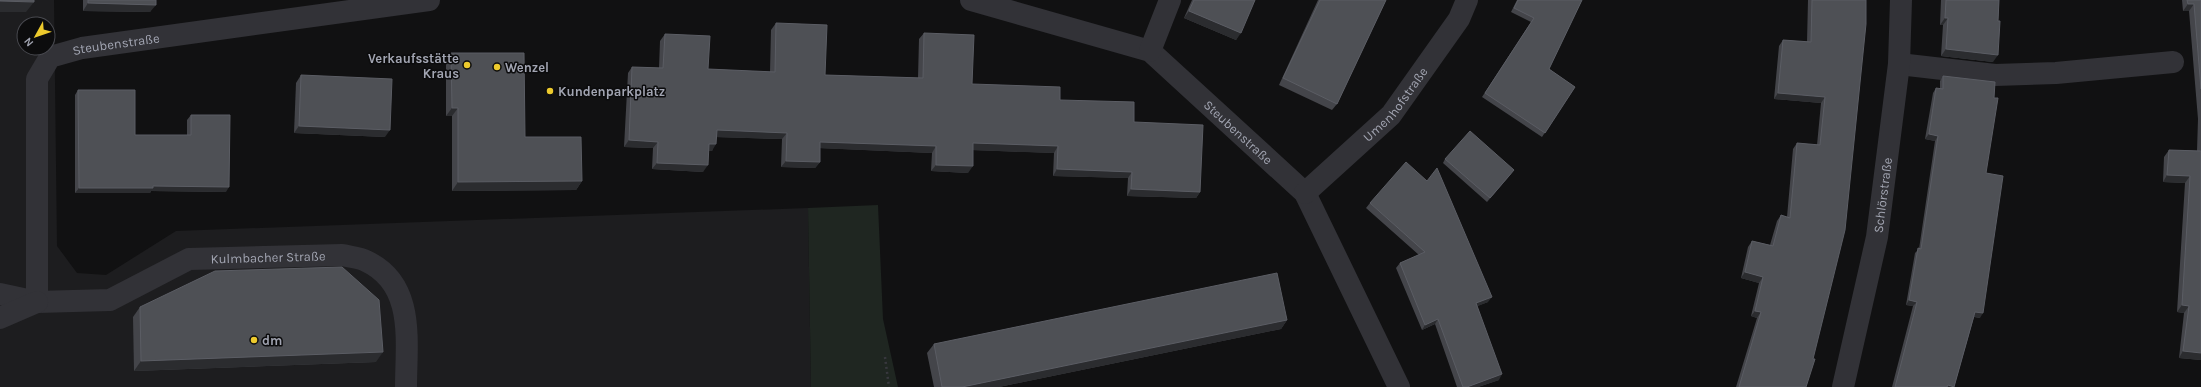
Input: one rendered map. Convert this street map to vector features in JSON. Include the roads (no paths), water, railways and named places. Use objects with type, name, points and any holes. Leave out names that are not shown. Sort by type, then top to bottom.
[{"type":"street","name":"Steubenstraße","points":[[37,302],[37,79],[50,56],[82,48],[429,0]]},
{"type":"street","name":"Steubenstraße","points":[[971,0],[1150,51],[1305,193],[1399,387]]},
{"type":"street","points":[[1150,51],[1170,0]]},
{"type":"street","name":"Umenhofstraße","points":[[1305,193],[1391,115],[1459,20],[1467,0]]},
{"type":"street","name":"Schlörstraße","points":[[1843,387],[1877,238],[1899,64],[1901,0]]},
{"type":"street","points":[[1899,64],[1995,75],[2056,73],[2173,62]]},
{"type":"street","name":"Kulmbacher Straße","points":[[0,294],[37,302],[110,300],[189,259],[342,255],[366,260],[388,275],[403,300],[406,315],[406,387]]},
{"type":"street","name":"Kulmbacher Straße","points":[[0,318],[37,302]]},
{"type":"place","name":"Verkaufsstätte Kraus","points":[[467,65]]},
{"type":"place","name":"Wenzel","points":[[497,67]]},
{"type":"place","name":"Kundenparkplatz","points":[[550,91]]},
{"type":"place","name":"dm","points":[[254,340]]}]
